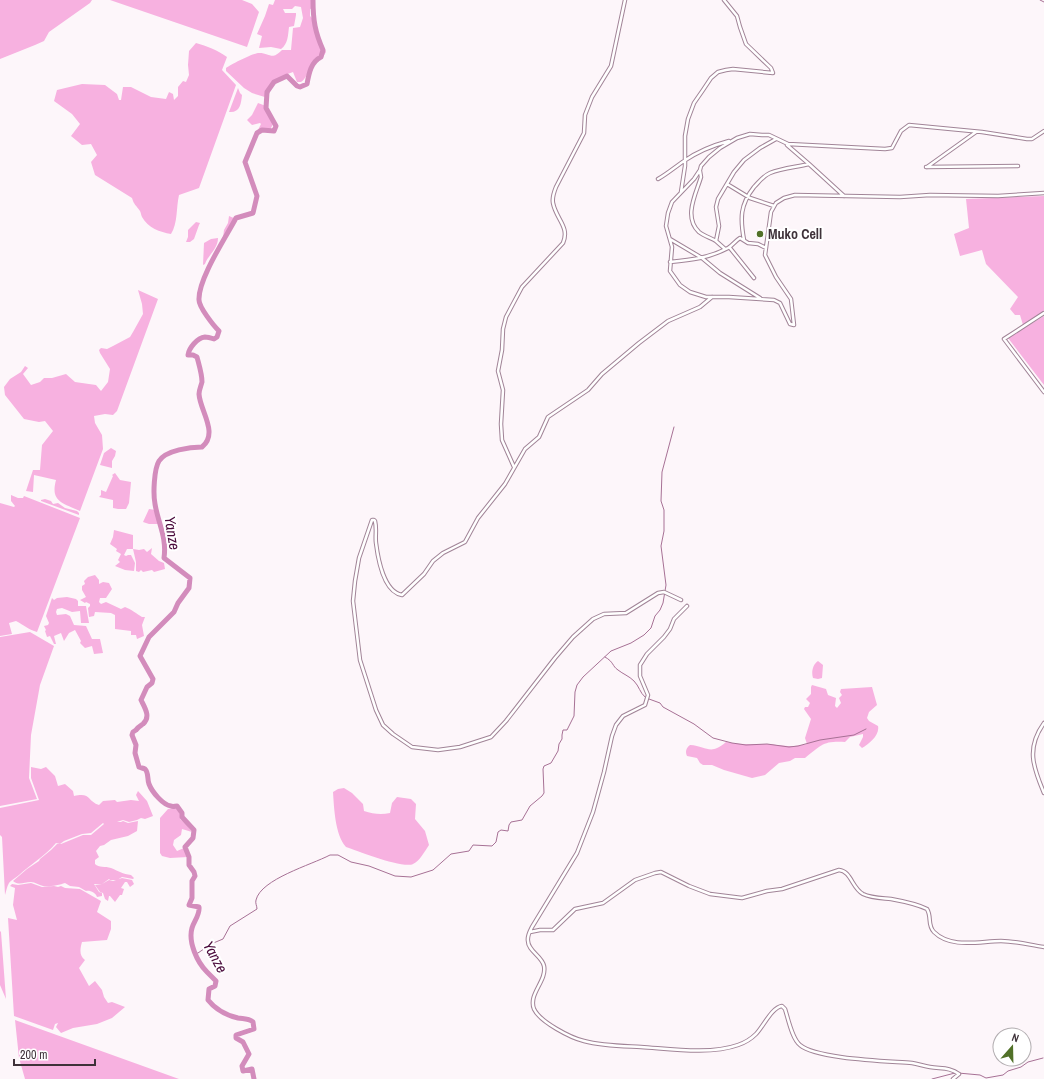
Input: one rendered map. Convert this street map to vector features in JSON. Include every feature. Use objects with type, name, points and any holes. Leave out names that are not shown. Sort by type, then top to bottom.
[{"type":"street","points":[[514,468],[502,440],[500,424],[503,390],[498,371],[502,350],[503,329],[506,317],[522,287],[563,243],[566,230],[556,213],[553,196],[556,187],[584,133],[585,115],[592,98],[611,66],[625,0]]},
{"type":"street","points":[[680,192],[684,176],[685,136],[688,120],[694,103],[712,78],[718,72],[733,69],[772,73],[771,68],[746,44],[737,16],[724,0]]},
{"type":"street","points":[[785,143],[849,148],[889,149],[892,148],[901,131],[909,125],[977,131],[1027,139],[1032,139],[1044,131]]},
{"type":"street","points":[[977,131],[926,167],[1018,166]]},
{"type":"street","points":[[658,179],[685,160],[721,143],[750,134],[769,135],[785,143],[844,196]]},
{"type":"street","points":[[716,241],[718,226],[716,207],[718,199],[734,172],[744,160],[776,138]]},
{"type":"street","points":[[734,140],[720,148],[709,157],[701,166],[694,179],[672,202],[668,213],[666,226],[672,247],[670,262],[672,276],[680,285],[696,294],[712,297],[774,300],[780,303],[790,324],[793,326],[795,324],[791,299],[776,277],[766,258],[771,212],[776,203],[784,198],[795,195],[900,197],[930,195],[998,196],[1044,193]]},
{"type":"street","points":[[744,240],[741,218],[742,208],[747,197],[761,179],[770,173],[809,164]]},
{"type":"street","points":[[700,170],[701,177],[692,207],[691,219],[699,232],[716,241],[725,249]]},
{"type":"street","points":[[727,184],[747,197],[774,206]]},
{"type":"street","points":[[670,262],[713,255],[730,248],[740,238],[748,243],[758,244],[766,248]]},
{"type":"street","points":[[670,239],[702,258],[720,272],[761,299]]},
{"type":"street","points":[[730,248],[754,278]]},
{"type":"street","points":[[681,600],[664,592],[658,593],[626,613],[604,614],[592,619],[573,636],[506,721],[491,737],[460,747],[433,750],[412,747],[392,734],[384,725],[376,710],[360,660],[353,600],[359,558],[370,523],[373,520],[375,521],[376,542],[384,578],[390,589],[402,595],[424,574],[433,561],[443,553],[465,542],[478,518],[505,484],[525,449],[539,436],[548,417],[588,390],[602,374],[668,321],[700,307],[712,297]]},
{"type":"street","points":[[1044,313],[1004,339],[1044,392]]},
{"type":"street","points":[[687,606],[674,619],[670,629],[647,654],[640,665],[640,676],[648,695],[645,705],[623,716],[616,725],[597,800],[577,853],[545,903],[530,932],[528,943],[540,958],[544,966],[544,976],[534,996],[534,1009],[540,1018],[568,1035],[584,1041],[601,1044],[680,1050],[704,1050],[726,1048],[738,1045],[751,1039],[777,1008],[781,1006],[785,1009],[796,1041],[807,1049],[831,1055],[877,1062],[912,1063],[937,1068],[949,1068],[958,1074],[953,1079]]},
{"type":"street","points":[[1044,723],[1033,744],[1032,754],[1035,772],[1044,793]]},
{"type":"street","points":[[530,932],[553,930],[575,910],[603,903],[635,880],[655,873],[661,872],[703,892],[727,897],[742,898],[760,892],[782,889],[839,870],[844,871],[848,875],[856,890],[864,895],[898,901],[927,909],[931,928],[944,939],[962,942],[1000,941],[1044,947]]},
{"type":"shaded area","points":[[0,0],[92,0],[90,3],[49,32],[44,41],[0,59]]},
{"type":"shaded area","points":[[110,0],[242,0],[252,4],[259,12],[247,47]]},
{"type":"shaded area","points":[[275,0],[315,0],[314,8],[310,9],[310,16],[314,20],[318,35],[326,52],[323,57],[314,62],[301,82],[297,82],[293,72],[285,75],[285,78],[279,79],[274,84],[268,98],[252,93],[244,88],[226,71],[226,68],[256,53],[263,53],[273,56],[282,50],[291,50],[293,28],[300,27],[303,18],[301,7],[295,6],[292,9],[283,9],[285,13],[296,13],[294,26],[289,27],[285,45],[281,49],[271,47],[259,48],[262,36],[257,34],[269,4],[273,5]]},
{"type":"shaded area","points":[[196,43],[212,48],[227,57],[222,70],[236,85],[199,188],[179,195],[176,220],[171,234],[151,227],[142,217],[132,198],[95,175],[91,162],[97,155],[91,144],[82,145],[71,136],[80,124],[72,114],[54,101],[57,90],[82,84],[105,85],[117,94],[119,100],[121,100],[123,87],[131,87],[151,97],[166,99],[169,92],[173,94],[174,100],[178,96],[178,87],[183,81],[186,82],[189,75],[189,51]]},
{"type":"shaded area","points":[[238,88],[242,95],[240,105],[236,111],[229,112]]},
{"type":"shaded area","points":[[258,103],[266,106],[266,109],[274,122],[270,130],[262,130],[257,132],[261,124],[252,125],[247,120],[252,115]]},
{"type":"shaded area","points":[[1044,196],[1044,312],[1023,325],[1020,315],[1015,315],[1010,309],[1018,297],[986,264],[982,250],[960,256],[954,234],[969,228],[966,199]]},
{"type":"shaded area","points":[[229,216],[236,219],[225,238],[223,238],[224,230],[228,223]]},
{"type":"shaded area","points":[[196,222],[200,223],[194,239],[190,242],[186,242],[188,230]]},
{"type":"shaded area","points":[[218,238],[215,249],[203,265],[204,243],[211,239]]},
{"type":"shaded area","points":[[138,290],[158,299],[117,411],[113,415],[105,414],[94,416],[95,423],[102,435],[103,449],[80,511],[59,501],[55,493],[56,480],[34,475],[33,492],[26,491],[33,470],[40,470],[42,445],[53,431],[45,421],[39,422],[24,419],[5,395],[4,387],[10,379],[21,372],[25,366],[28,368],[23,374],[31,385],[40,382],[44,378],[52,378],[66,374],[75,382],[96,385],[101,391],[108,382],[110,369],[99,350],[101,348],[107,349],[130,337],[143,314]]},
{"type":"shaded area","points":[[1044,316],[1044,385],[1008,338]]},
{"type":"shaded area","points":[[111,448],[116,451],[112,461],[112,468],[100,465],[104,453]]},
{"type":"shaded area","points":[[115,473],[120,480],[131,482],[129,503],[126,509],[113,508],[113,500],[99,497],[101,495],[101,490],[106,492],[113,476],[112,475]]},
{"type":"shaded area","points":[[11,495],[18,498],[23,498],[24,496],[80,518],[37,632],[16,621],[9,623],[12,634],[0,636],[0,503],[14,507],[15,506],[11,501]]},
{"type":"shaded area","points":[[45,499],[51,501],[53,504],[58,503],[65,508],[77,511],[79,515],[41,501]]},
{"type":"shaded area","points":[[149,509],[156,510],[160,524],[149,524],[143,522]]},
{"type":"shaded area","points":[[114,530],[133,535],[133,549],[127,549],[124,555],[131,555],[135,563],[134,571],[125,570],[115,566],[120,562],[118,560],[121,554],[110,544]]},
{"type":"shaded area","points":[[152,548],[151,554],[159,561],[164,563],[165,569],[154,572],[152,570],[143,572],[141,570],[139,572],[136,571],[136,562],[133,549],[144,549],[147,552]]},
{"type":"shaded area","points":[[95,575],[99,580],[99,584],[103,582],[109,583],[112,589],[106,598],[100,598],[99,602],[101,604],[106,602],[121,609],[125,607],[142,617],[145,617],[142,625],[144,636],[137,639],[136,635],[131,635],[131,631],[115,629],[115,615],[111,613],[95,612],[94,616],[89,617],[88,608],[90,604],[80,600],[86,597],[82,590],[82,586],[85,584],[84,581],[88,577]]},
{"type":"shaded area","points":[[67,597],[76,599],[78,601],[78,606],[86,606],[89,623],[81,623],[80,611],[72,612],[62,608],[57,609],[57,615],[66,614],[70,616],[74,625],[86,626],[92,639],[100,639],[103,653],[94,654],[92,646],[85,648],[80,643],[81,641],[75,630],[69,633],[64,641],[61,633],[54,636],[56,644],[54,644],[50,636],[47,637],[44,626],[48,625],[49,623],[46,616],[52,598],[54,600],[57,598]]},
{"type":"shaded area","points":[[30,632],[54,646],[40,685],[31,735],[29,778],[37,799],[0,806],[0,637]]},
{"type":"shaded area","points":[[818,661],[823,665],[822,678],[818,679],[813,678],[812,673],[816,662]]},
{"type":"shaded area","points":[[812,685],[826,689],[828,695],[836,698],[835,706],[837,708],[841,703],[839,698],[842,695],[840,692],[841,689],[872,687],[877,705],[869,712],[867,718],[869,721],[878,726],[876,736],[862,748],[859,745],[863,734],[850,737],[845,742],[827,743],[819,747],[805,758],[795,758],[790,761],[779,763],[765,775],[752,778],[712,765],[703,765],[697,758],[687,756],[686,750],[690,745],[708,749],[716,749],[726,742],[791,746],[807,744],[805,738],[811,719],[804,709],[805,707],[808,707],[810,703],[806,699],[811,694]]},
{"type":"shaded area","points":[[31,767],[41,769],[46,767],[55,776],[58,786],[65,784],[73,791],[74,796],[86,796],[99,805],[103,801],[139,801],[136,795],[138,791],[147,801],[153,816],[129,822],[123,820],[117,822],[123,821],[128,823],[138,821],[137,831],[128,836],[111,840],[100,846],[96,851],[99,857],[95,860],[95,864],[97,865],[131,875],[134,878],[133,879],[122,877],[117,880],[109,879],[102,884],[94,884],[99,892],[102,893],[102,896],[97,897],[93,892],[86,891],[79,887],[70,886],[65,883],[54,886],[42,886],[32,882],[19,884],[13,881],[39,861],[57,844],[60,844],[56,843],[43,856],[10,882],[5,895],[2,837],[0,835],[0,808],[39,800],[31,778]],"holes":[[[103,823],[104,824],[91,835],[83,835],[60,844],[82,834],[91,833]]]},
{"type":"shaded area","points":[[344,788],[352,793],[363,804],[364,811],[374,813],[390,813],[392,803],[397,797],[411,799],[416,804],[415,819],[425,831],[429,845],[422,856],[413,864],[408,865],[380,859],[346,847],[342,842],[337,828],[333,792]]},
{"type":"shaded area","points":[[176,808],[180,814],[180,819],[192,832],[182,829],[181,835],[174,840],[173,845],[177,851],[184,848],[188,857],[170,858],[162,856],[160,853],[160,818],[168,809]]},
{"type":"shaded area","points":[[122,878],[132,880],[134,884],[130,887],[127,882],[125,882],[121,888],[124,889],[122,895],[120,895],[115,902],[110,896],[108,901],[105,899],[103,893],[100,892],[95,885],[102,884],[109,880],[113,881]]},
{"type":"shaded area","points":[[31,883],[42,887],[61,886],[65,888],[80,889],[101,901],[97,912],[111,921],[111,929],[107,940],[82,942],[80,952],[85,960],[79,968],[89,986],[95,981],[102,990],[108,1003],[112,1002],[125,1007],[112,1018],[97,1024],[73,1028],[61,1033],[56,1027],[58,1023],[55,1024],[53,1030],[14,1016],[8,918],[17,920],[13,905],[15,888],[10,886],[12,884],[18,885]]},
{"type":"shaded area","points":[[0,931],[1,932],[6,999],[0,985]]},
{"type":"shaded area","points":[[15,1020],[179,1079],[25,1079],[19,1058]]},
{"type":"waterway","name":"Yanze","points":[[254,1079],[252,1069],[243,1071],[242,1066],[249,1054],[243,1042],[236,1038],[236,1035],[254,1029],[253,1022],[248,1019],[225,1014],[214,1007],[208,1000],[209,989],[215,986],[216,981],[203,968],[194,952],[192,945],[192,928],[198,915],[199,907],[189,905],[192,898],[192,881],[195,876],[189,865],[189,857],[185,847],[193,838],[194,830],[182,817],[182,813],[177,806],[168,805],[158,798],[153,791],[149,784],[145,769],[139,767],[135,753],[136,745],[132,735],[133,732],[143,724],[147,718],[141,700],[147,687],[152,683],[153,679],[140,656],[149,637],[174,612],[178,603],[189,588],[190,578],[164,558],[165,550],[162,530],[154,500],[157,465],[162,457],[167,454],[179,450],[202,447],[207,441],[209,429],[199,394],[202,376],[197,357],[188,355],[196,341],[205,337],[214,339],[217,337],[219,331],[201,307],[199,300],[200,291],[208,270],[236,218],[253,213],[257,196],[245,162],[257,133],[262,130],[274,131],[276,126],[266,108],[267,92],[274,82],[287,76],[297,86],[300,87],[307,84],[313,65],[321,57],[323,50],[315,26],[313,0]]},
{"type":"waterway","points":[[1040,0],[1044,2]]},
{"type":"waterway","points":[[195,954],[211,944],[223,939],[230,926],[257,909],[256,900],[260,892],[267,886],[288,873],[330,855],[338,855],[351,862],[369,866],[395,876],[411,877],[433,870],[451,854],[469,851],[473,845],[492,846],[496,842],[498,832],[501,830],[508,831],[511,822],[522,820],[530,806],[544,793],[543,769],[544,766],[551,763],[558,751],[563,730],[567,730],[574,716],[575,692],[577,685],[583,677],[611,651],[631,643],[644,635],[651,628],[655,616],[663,603],[666,585],[661,546],[664,531],[664,510],[661,501],[662,472],[674,427]]},
{"type":"waterway","points":[[605,657],[616,668],[634,681],[645,697]]},
{"type":"waterway","points":[[649,699],[660,703],[663,707],[694,724],[713,738],[746,745],[767,744],[789,747],[798,746],[820,740],[854,735],[866,729]]},
{"type":"waterway","points":[[958,1073],[980,1075],[986,1078],[1003,1075],[1008,1071],[1021,1067],[1028,1062],[1043,1058]]},
{"type":"waterway","points":[[932,1079],[955,1073]]},
{"type":"place","name":"Muko Cell","points":[[760,234]]}]
